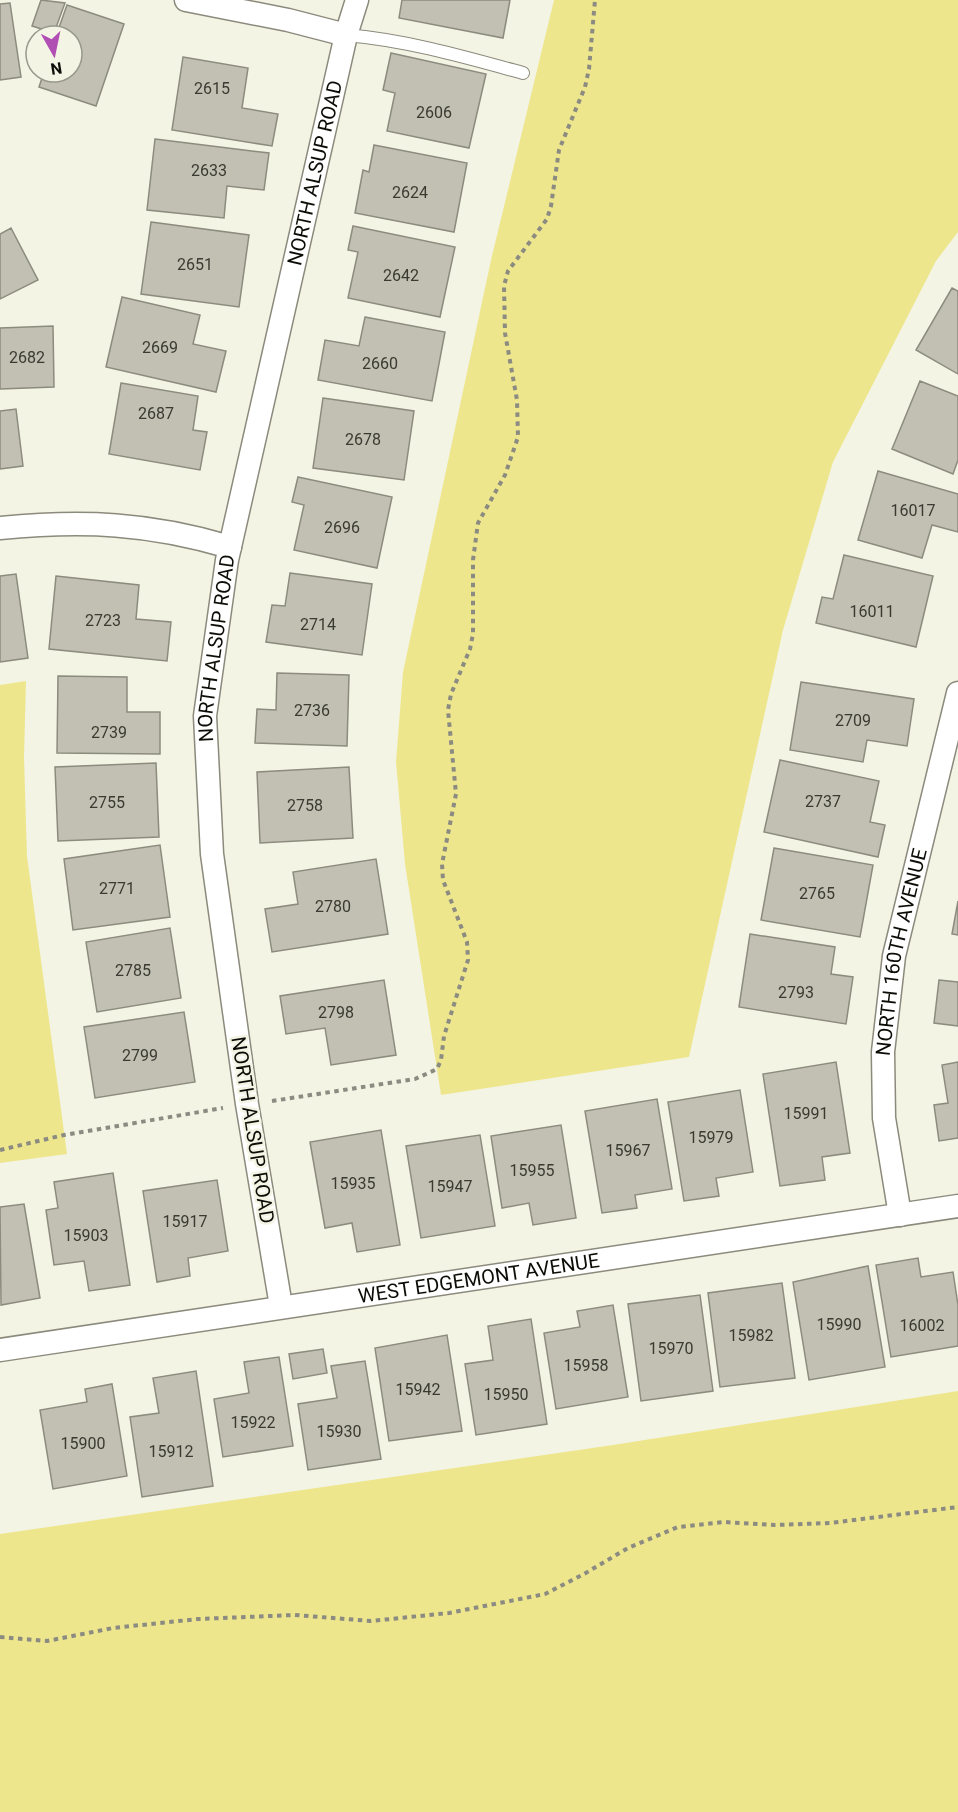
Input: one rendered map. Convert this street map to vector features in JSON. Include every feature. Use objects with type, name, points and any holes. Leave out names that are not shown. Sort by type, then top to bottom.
[{"type":"street","points":[[186,0],[288,20],[346,35]]},
{"type":"street","name":"NORTH ALSUP ROAD","points":[[281,1306],[248,1104],[212,854],[205,716],[230,547],[346,35],[357,0]]},
{"type":"street","points":[[0,528],[112,523],[185,533],[230,547]]},
{"type":"street","name":"NORTH 160TH AVENUE","points":[[900,1215],[884,1118],[883,1052],[894,956],[957,706]]},
{"type":"street","name":"WEST EDGEMONT AVENUE","points":[[0,1350],[958,1206]]},
{"type":"lane","points":[[346,35],[374,37],[462,56],[524,73]]},
{"type":"path","points":[[0,1150],[64,1135],[415,1079],[437,1069],[441,1060],[444,1036],[468,960],[465,935],[443,880],[442,864],[456,794],[448,710],[451,694],[470,649],[473,634],[473,560],[478,523],[505,475],[518,437],[517,400],[505,333],[504,286],[508,271],[516,258],[547,219],[559,150],[585,87],[589,69],[595,0]]},
{"type":"path","points":[[0,1637],[47,1641],[131,1625],[198,1619],[295,1615],[371,1621],[449,1613],[545,1594],[628,1548],[678,1527],[724,1522],[775,1525],[830,1523],[958,1507]]},
{"type":"shaded area","points":[[554,0],[958,0],[958,232],[936,261],[833,462],[783,630],[689,1057],[441,1095],[405,864],[396,762],[403,672],[491,260]]},
{"type":"shaded area","points":[[26,681],[24,757],[27,856],[67,1154],[0,1163],[0,685]]},
{"type":"shaded area","points":[[958,1391],[958,1812],[0,1812],[0,1534],[613,1445]]},
{"type":"building","points":[[41,0],[65,3],[57,24],[33,24]]},
{"type":"building","points":[[402,0],[510,0],[503,38],[399,18]]},
{"type":"building","points":[[10,3],[21,77],[0,80],[0,4]]},
{"type":"building","points":[[67,5],[124,24],[96,106],[39,87],[40,84],[84,84],[84,24],[60,24]]},
{"type":"building","points":[[391,53],[486,74],[469,148],[387,131],[395,93],[383,90]]},
{"type":"building","points":[[183,57],[248,68],[242,108],[278,114],[272,146],[172,130]]},
{"type":"building","points":[[155,139],[269,153],[264,190],[227,186],[224,218],[147,210]]},
{"type":"building","points":[[374,145],[467,163],[454,232],[355,213],[363,170],[369,172]]},
{"type":"building","points":[[151,222],[249,235],[239,307],[141,294]]},
{"type":"building","points":[[353,226],[455,247],[440,317],[348,298],[358,252],[348,250]]},
{"type":"building","points":[[11,228],[38,280],[0,299],[0,234]]},
{"type":"building","points":[[952,288],[958,291],[958,374],[916,350]]},
{"type":"building","points":[[122,297],[200,315],[193,344],[226,351],[216,392],[106,367]]},
{"type":"building","points":[[365,317],[445,332],[432,401],[318,380],[325,340],[359,346]]},
{"type":"building","points":[[53,326],[54,387],[0,389],[0,328]]},
{"type":"building","points":[[920,381],[958,396],[958,460],[953,474],[892,449]]},
{"type":"building","points":[[121,383],[198,396],[193,430],[207,432],[200,470],[109,454]]},
{"type":"building","points":[[323,398],[414,411],[404,480],[313,468]]},
{"type":"building","points":[[16,409],[23,466],[0,469],[0,411]]},
{"type":"building","points":[[878,471],[958,494],[958,532],[932,525],[922,558],[858,540]]},
{"type":"building","points":[[298,477],[392,497],[377,568],[294,550],[304,505],[292,502]]},
{"type":"building","points":[[844,555],[933,576],[916,647],[816,623],[822,597],[833,599]]},
{"type":"building","points":[[290,573],[372,584],[362,655],[266,642],[272,605],[285,606]]},
{"type":"building","points":[[16,574],[28,658],[0,662],[0,576]]},
{"type":"building","points":[[56,576],[139,585],[136,619],[171,622],[167,661],[49,649]]},
{"type":"building","points":[[277,673],[349,675],[347,746],[255,743],[257,709],[276,710]]},
{"type":"building","points":[[58,676],[127,677],[127,712],[160,712],[160,754],[57,753]]},
{"type":"building","points":[[801,682],[914,699],[907,746],[867,740],[863,762],[790,750]]},
{"type":"building","points":[[780,760],[879,781],[870,822],[885,825],[878,857],[764,832]]},
{"type":"building","points":[[156,763],[159,837],[58,841],[55,767]]},
{"type":"building","points":[[349,767],[353,838],[260,843],[257,772]]},
{"type":"building","points":[[160,845],[170,917],[73,930],[64,859]]},
{"type":"building","points":[[774,848],[873,865],[860,937],[761,920]]},
{"type":"building","points":[[376,859],[388,934],[272,952],[265,909],[298,904],[293,872]]},
{"type":"building","points":[[958,901],[958,935],[952,934]]},
{"type":"building","points":[[170,928],[181,998],[97,1012],[86,942]]},
{"type":"building","points":[[750,934],[835,947],[831,974],[853,977],[846,1024],[739,1007]]},
{"type":"building","points":[[384,980],[396,1055],[331,1065],[325,1028],[286,1034],[280,996]]},
{"type":"building","points":[[939,980],[958,982],[958,1026],[934,1023]]},
{"type":"building","points":[[184,1012],[195,1082],[95,1098],[84,1027]]},
{"type":"building","points":[[836,1062],[850,1153],[822,1157],[825,1180],[780,1186],[763,1074]]},
{"type":"building","points":[[958,1062],[958,1138],[939,1141],[934,1105],[948,1103],[942,1065]]},
{"type":"building","points":[[740,1090],[753,1172],[716,1178],[719,1196],[684,1201],[668,1102]]},
{"type":"building","points":[[657,1099],[672,1189],[635,1195],[637,1208],[602,1213],[585,1111]]},
{"type":"building","points":[[561,1125],[576,1218],[533,1225],[529,1203],[502,1208],[491,1136]]},
{"type":"building","points":[[381,1130],[400,1245],[357,1252],[352,1223],[325,1228],[310,1142]]},
{"type":"building","points":[[480,1135],[495,1226],[421,1238],[406,1146]]},
{"type":"building","points":[[113,1173],[130,1285],[89,1291],[84,1261],[54,1265],[46,1210],[58,1208],[54,1182]]},
{"type":"building","points":[[217,1180],[228,1251],[188,1258],[190,1276],[157,1282],[143,1191]]},
{"type":"building","points":[[24,1204],[40,1298],[1,1305],[0,1207]]},
{"type":"building","points":[[918,1258],[921,1277],[953,1272],[958,1305],[958,1346],[891,1357],[876,1265]]},
{"type":"building","points":[[868,1266],[885,1367],[809,1380],[793,1282]]},
{"type":"building","points":[[782,1283],[795,1378],[720,1387],[708,1293]]},
{"type":"building","points":[[700,1295],[713,1391],[641,1401],[628,1304]]},
{"type":"building","points":[[613,1305],[628,1397],[556,1409],[544,1333],[580,1327],[577,1311]]},
{"type":"building","points":[[531,1319],[547,1424],[476,1435],[465,1364],[493,1360],[488,1326]]},
{"type":"building","points":[[447,1335],[462,1431],[389,1441],[375,1348]]},
{"type":"building","points":[[323,1349],[327,1373],[293,1379],[289,1354]]},
{"type":"building","points":[[279,1357],[293,1446],[223,1457],[214,1399],[249,1393],[244,1362]]},
{"type":"building","points":[[365,1361],[381,1459],[308,1470],[298,1404],[337,1398],[331,1366]]},
{"type":"building","points":[[196,1371],[213,1486],[142,1497],[130,1417],[159,1413],[153,1378]]},
{"type":"building","points":[[112,1384],[127,1476],[53,1489],[40,1410],[87,1402],[85,1389]]}]
